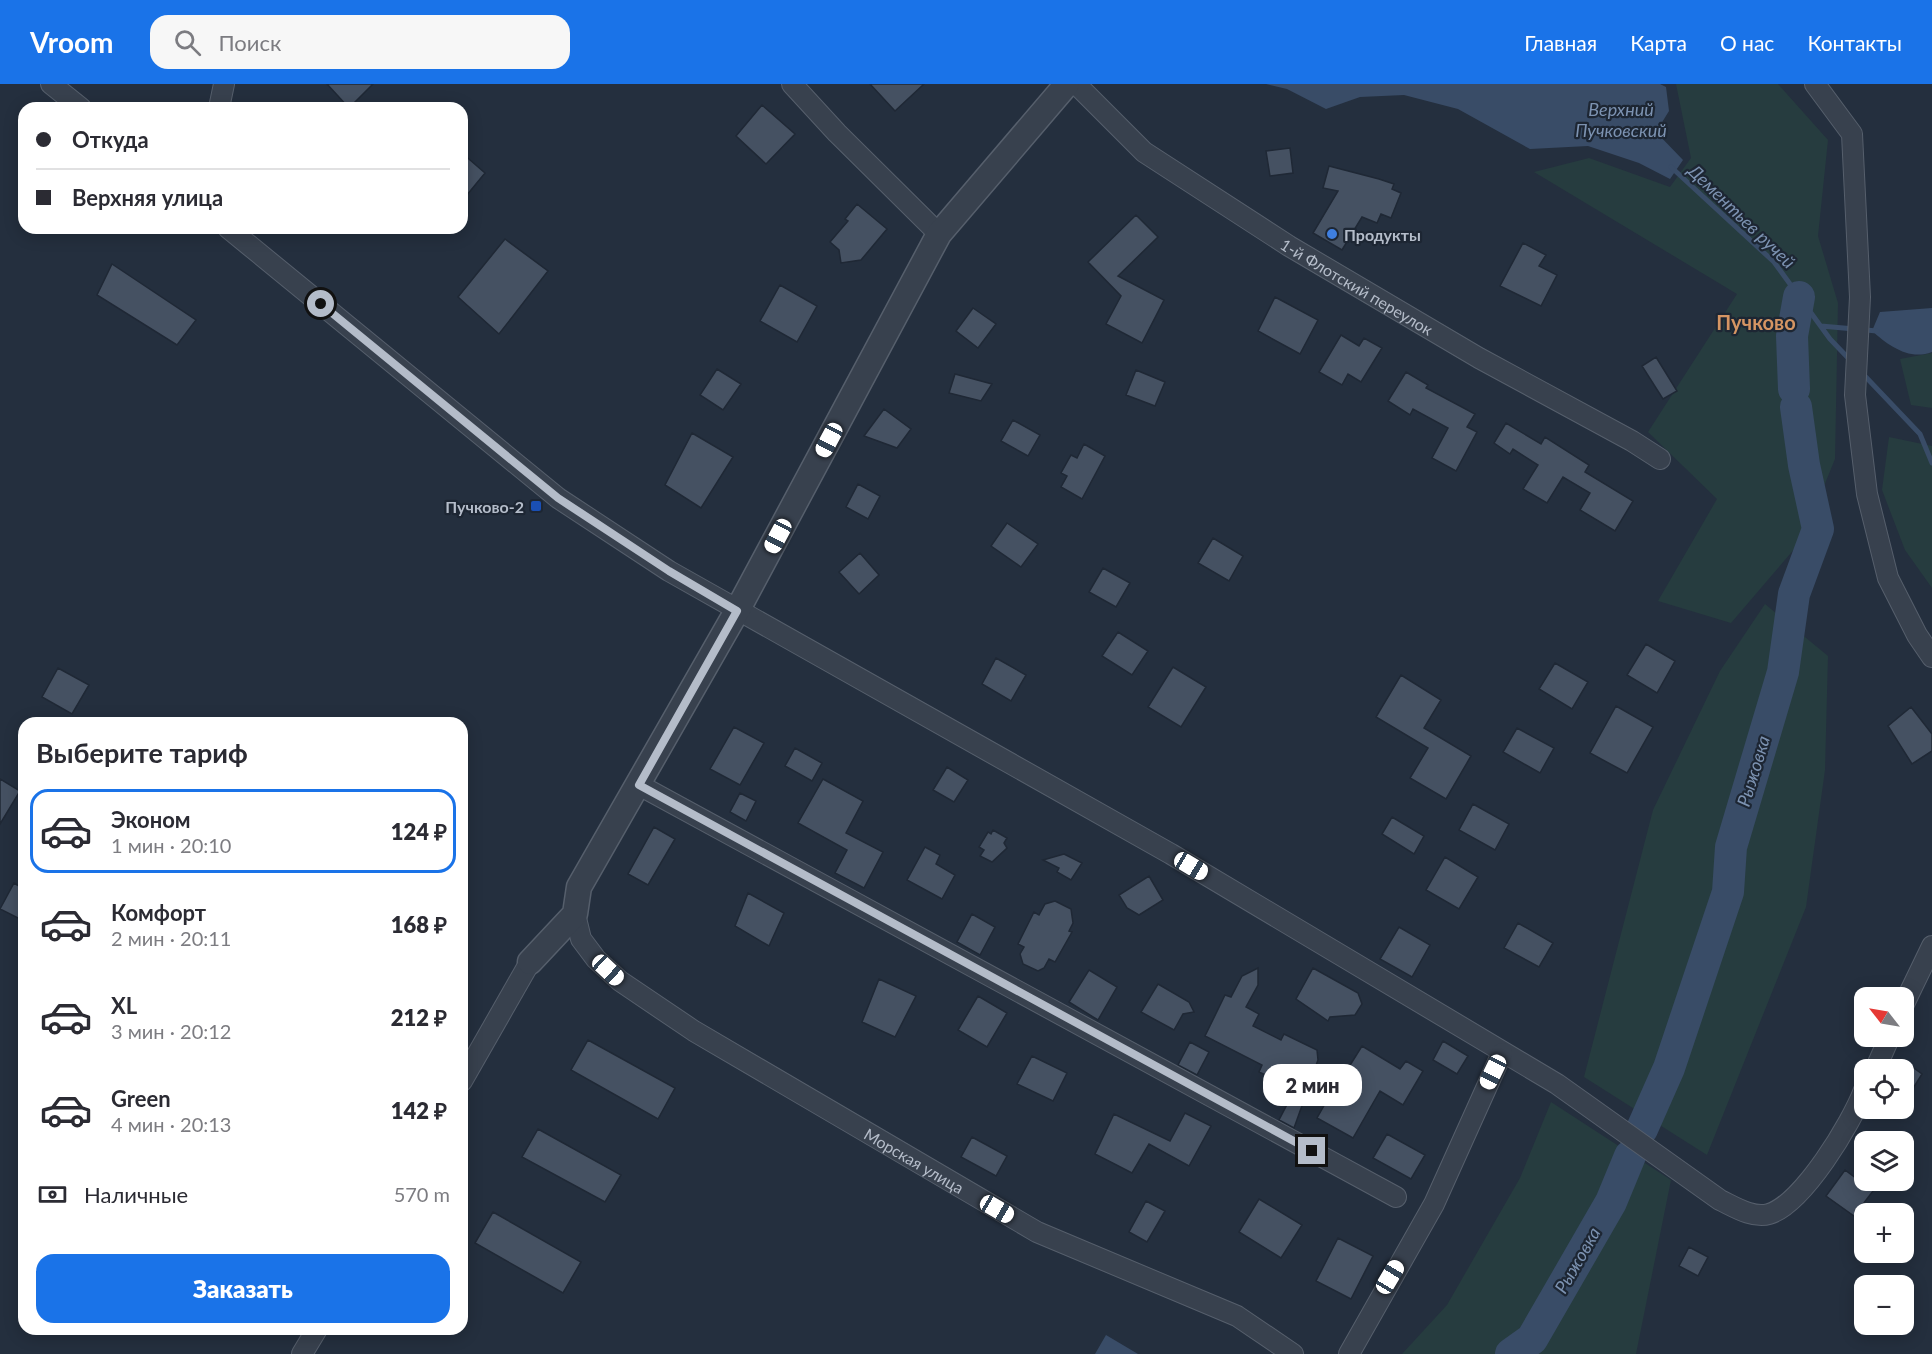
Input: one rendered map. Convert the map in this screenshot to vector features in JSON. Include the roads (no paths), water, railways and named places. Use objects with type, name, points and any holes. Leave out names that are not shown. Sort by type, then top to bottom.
[{"type":"street","points":[[51,84],[74,102]]},
{"type":"street","points":[[220,102],[224,84]]},
{"type":"street","points":[[792,84],[837,133],[939,234]]},
{"type":"street","points":[[468,1070],[530,962],[575,914],[579,887],[737,611],[939,234],[1067,84]]},
{"type":"street","name":"1-й Флотский переулок","points":[[1076,84],[1144,152],[1279,240],[1479,358],[1632,441],[1660,459]]},
{"type":"street","points":[[1815,84],[1852,134],[1860,297],[1855,394],[1867,494],[1888,578],[1917,635],[1932,657]]},
{"type":"street","points":[[235,234],[558,498],[669,571],[1171,854],[1557,1084],[1720,1200],[1750,1213],[1768,1214],[1788,1203],[1836,1144],[1854,1109]]},
{"type":"street","points":[[639,785],[1396,1197]]},
{"type":"street","name":"Морская улица","points":[[575,914],[581,939],[596,959],[620,981],[694,1031],[1037,1232],[1237,1316],[1293,1354]]},
{"type":"street","points":[[1912,987],[1932,946]]},
{"type":"street","points":[[1349,1354],[1390,1277],[1434,1203],[1502,1053]]},
{"type":"street","points":[[302,1354],[313,1335]]},
{"type":"water","name":"Верхний Пучковский","points":[[1266,84],[1660,84],[1666,87],[1669,111],[1656,132],[1683,160],[1670,179],[1639,163],[1588,146],[1530,149],[1458,109],[1404,95],[1360,97],[1326,109],[1287,89]]},
{"type":"water","points":[[1932,308],[1932,352],[1907,353],[1892,346],[1872,331],[1880,312]]},
{"type":"water","points":[[1106,1335],[1138,1354],[1095,1354]]},
{"type":"waterway","name":"Дементьев ручей","points":[[1671,167],[1774,262],[1830,339],[1852,362]]},
{"type":"waterway","name":"Рыжовка","points":[[1794,389],[1792,336],[1799,297]]},
{"type":"waterway","points":[[1821,326],[1877,331]]},
{"type":"waterway","name":"Дементьев ручей","points":[[1862,373],[1920,434],[1932,463]]},
{"type":"waterway","name":"Рыжовка","points":[[1642,1129],[1669,1068],[1728,892],[1731,847],[1783,672],[1794,594],[1818,529],[1804,465],[1796,407]]},
{"type":"waterway","name":"Рыжовка","points":[[1511,1354],[1532,1339],[1611,1202],[1630,1156]]},
{"type":"place","name":"Продукты","points":[[1332,234]]},
{"type":"place","name":"Пучково-2","points":[[536,506]]},
{"type":"district","name":"Пучково","points":[[1756,322]]}]
